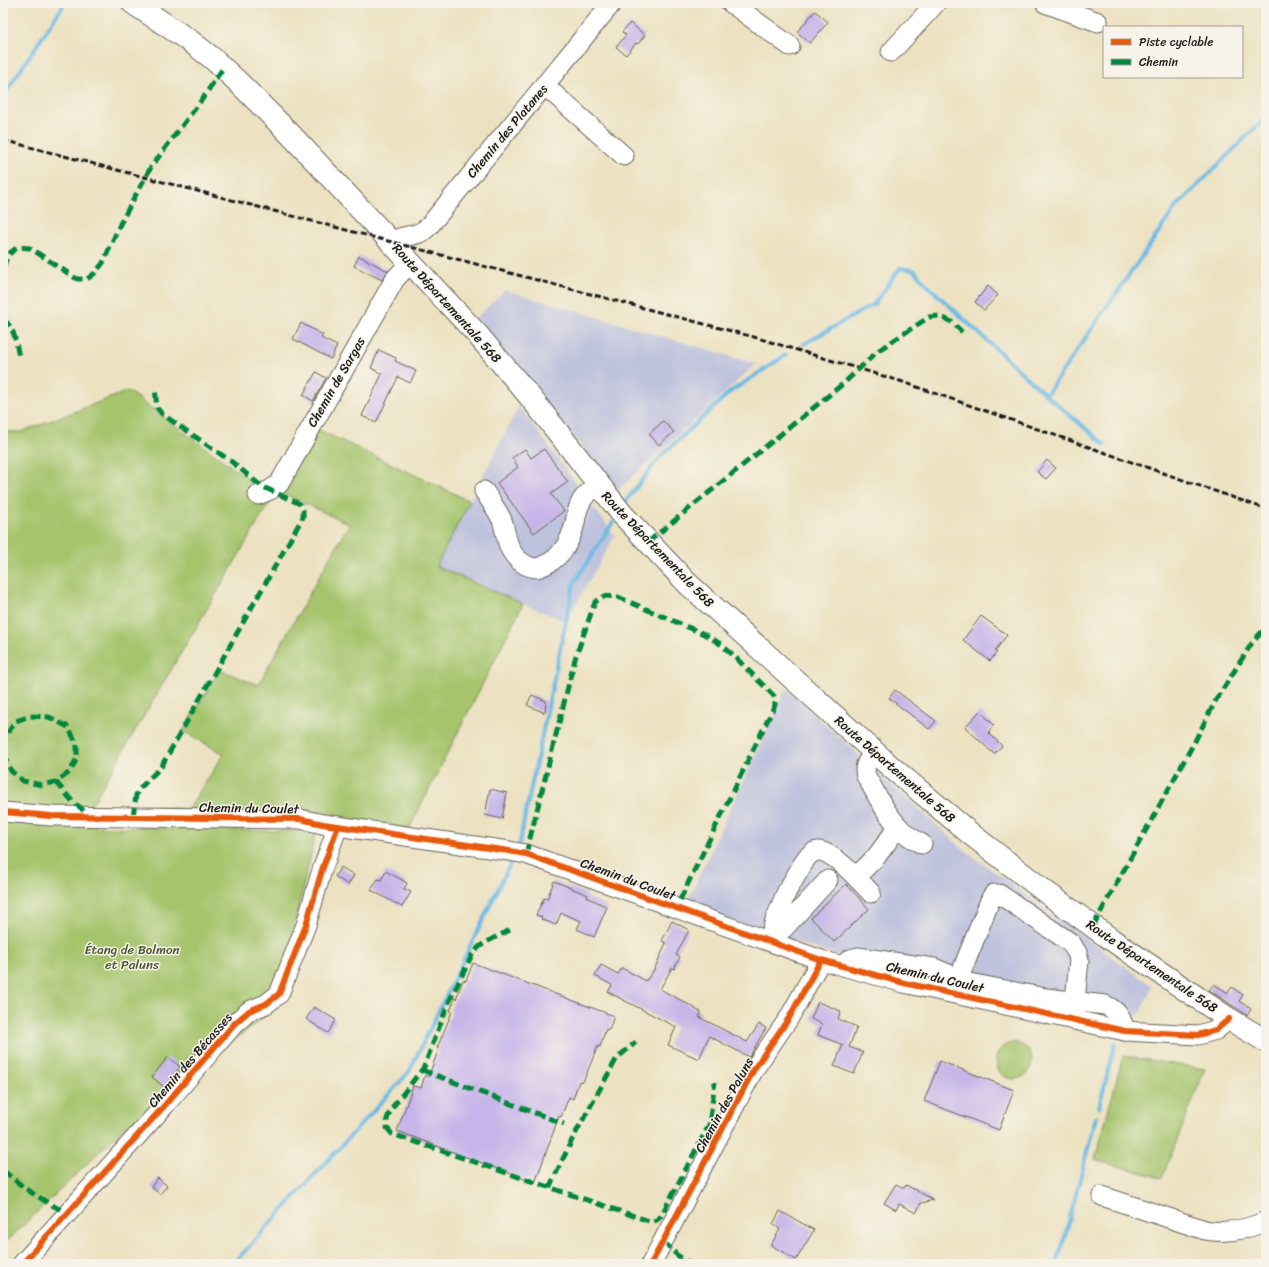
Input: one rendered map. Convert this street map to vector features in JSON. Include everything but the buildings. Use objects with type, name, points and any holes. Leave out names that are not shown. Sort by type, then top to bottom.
[{"type":"main road","name":"Route Départementale 568","points":[[133,3],[190,41],[212,58],[291,135],[477,334],[622,514],[687,583],[874,751],[972,835],[1047,893],[1112,940],[1229,1019],[1266,1041]]},
{"type":"street","name":"Chemin des Platanes","points":[[391,242],[400,237],[421,233],[429,226],[612,3]]},
{"type":"street","points":[[731,3],[790,46]]},
{"type":"street","points":[[891,52],[936,3]]},
{"type":"street","points":[[1045,3],[1098,22]]},
{"type":"street","points":[[544,85],[624,156]]},
{"type":"street","name":"Chemin de Sargas","points":[[258,495],[279,484],[395,279],[410,263]]},
{"type":"street","points":[[484,491],[502,521],[507,541],[514,555],[524,565],[536,568],[548,564],[557,558],[566,546],[573,530],[582,499],[598,485]]},
{"type":"street","points":[[874,751],[864,769],[866,776],[889,815],[898,827],[908,836],[922,844]]},
{"type":"street","name":"Chemin du Coulet","points":[[3,812],[51,816],[300,819],[526,854],[821,960],[904,983],[1126,1031],[1198,1036],[1216,1030],[1229,1019]]},
{"type":"street","name":"Chemin des Bécasses","points":[[22,1264],[165,1105],[234,1024],[249,1011],[266,1004],[279,994],[306,925],[322,870],[338,826]]},
{"type":"street","points":[[856,876],[876,857],[898,827]]},
{"type":"street","points":[[769,942],[775,920],[787,891],[807,857],[812,852],[819,851],[827,854],[846,867],[871,892]]},
{"type":"street","points":[[769,942],[784,928],[828,880]]},
{"type":"street","points":[[959,978],[991,898],[994,894],[999,894],[1071,943],[1078,953],[1079,960],[1075,1001]]},
{"type":"street","points":[[844,966],[851,958],[858,958],[934,968],[969,983],[1046,998],[1105,1004],[1117,1013],[1126,1031]]},
{"type":"street","name":"Chemin des Paluns","points":[[651,1264],[754,1069],[789,1018],[821,960]]},
{"type":"street","points":[[1102,1196],[1206,1230],[1217,1232],[1234,1232],[1266,1220]]},
{"type":"shaded area","points":[[505,290],[756,364],[618,490],[476,318]]},
{"type":"shaded area","points":[[519,406],[615,536],[566,621],[436,566]]},
{"type":"shaded area","points":[[786,689],[962,848],[1152,986],[1140,1015],[1117,1019],[838,956],[685,906]]},
{"type":"green space","name":"Étang de Bolmon et Paluns","points":[[128,391],[273,497],[79,826],[316,832],[275,1008],[124,1128],[3,1245],[3,431],[21,432]]},
{"type":"green space","points":[[304,423],[470,501],[436,566],[523,604],[402,843],[302,824],[132,823],[141,805],[188,809],[224,754],[183,731],[220,670],[258,685],[349,524],[267,486]]},
{"type":"green space","points":[[1018,1043],[1027,1048],[1031,1054],[1031,1068],[1027,1074],[1018,1079],[1010,1079],[1001,1074],[997,1068],[996,1057],[1001,1048],[1007,1044]]},
{"type":"green space","points":[[1123,1056],[1205,1069],[1162,1178],[1095,1160]]},
{"type":"waterway","points":[[3,96],[65,3]]},
{"type":"waterway","points":[[804,344],[874,304],[900,268],[914,270],[929,287],[1046,395],[1176,207],[1266,117]]},
{"type":"waterway","points":[[625,502],[660,457],[730,392],[786,355]]},
{"type":"waterway","points":[[1046,395],[1105,445]]},
{"type":"waterway","points":[[519,845],[574,583],[613,522]]},
{"type":"waterway","points":[[233,1264],[409,1072],[513,858]]},
{"type":"waterway","points":[[1099,1107],[1115,1044]]},
{"type":"waterway","points":[[1055,1264],[1063,1244],[1096,1117]]},
{"type":"railway","points":[[3,140],[754,337],[903,382],[1266,509]]},
{"type":"marked path","points":[[3,268],[9,254],[15,249],[24,247],[30,248],[77,279],[87,279],[95,273],[103,263],[120,224],[151,167],[203,98],[223,68]]},
{"type":"marked path","points":[[648,542],[844,383],[879,350],[929,317],[939,316],[952,322],[962,332]]},
{"type":"marked path","points":[[3,319],[13,331],[19,357]]},
{"type":"marked path","points":[[133,817],[136,795],[139,789],[161,767],[303,517],[303,510],[300,504],[261,486],[232,462],[162,414],[157,408],[155,388]]},
{"type":"marked path","points":[[526,854],[575,659],[595,602],[605,596],[618,597],[704,634],[719,643],[775,697],[775,705],[676,908]]},
{"type":"marked path","points":[[1093,926],[1216,700],[1252,643],[1266,627]]},
{"type":"marked path","points":[[3,747],[6,735],[16,721],[30,716],[49,717],[68,727],[77,744],[77,758],[70,772],[56,782],[42,785],[23,781],[11,771],[3,751]]},
{"type":"marked path","points":[[56,782],[73,802],[88,816]]},
{"type":"marked path","points":[[510,930],[486,942],[472,955],[448,1004],[424,1067],[391,1109],[387,1119],[387,1128],[392,1134],[652,1222],[661,1216],[709,1125],[715,1082]]},
{"type":"marked path","points":[[549,1188],[573,1138],[617,1058],[636,1042]]},
{"type":"marked path","points":[[422,1070],[564,1124]]},
{"type":"marked path","points":[[3,1170],[34,1194],[68,1213]]},
{"type":"marked path","points":[[663,1241],[677,1255],[691,1264]]},
{"type":"cycle path","points":[[3,812],[51,816],[300,819],[323,824],[509,851],[526,854],[821,960],[904,983],[1125,1031],[1198,1035],[1216,1030],[1229,1019]]},
{"type":"cycle path","points":[[22,1264],[165,1105],[234,1024],[249,1011],[266,1004],[279,994],[306,925],[322,870],[338,826]]},
{"type":"cycle path","points":[[651,1264],[754,1069],[789,1018],[821,960]]}]
